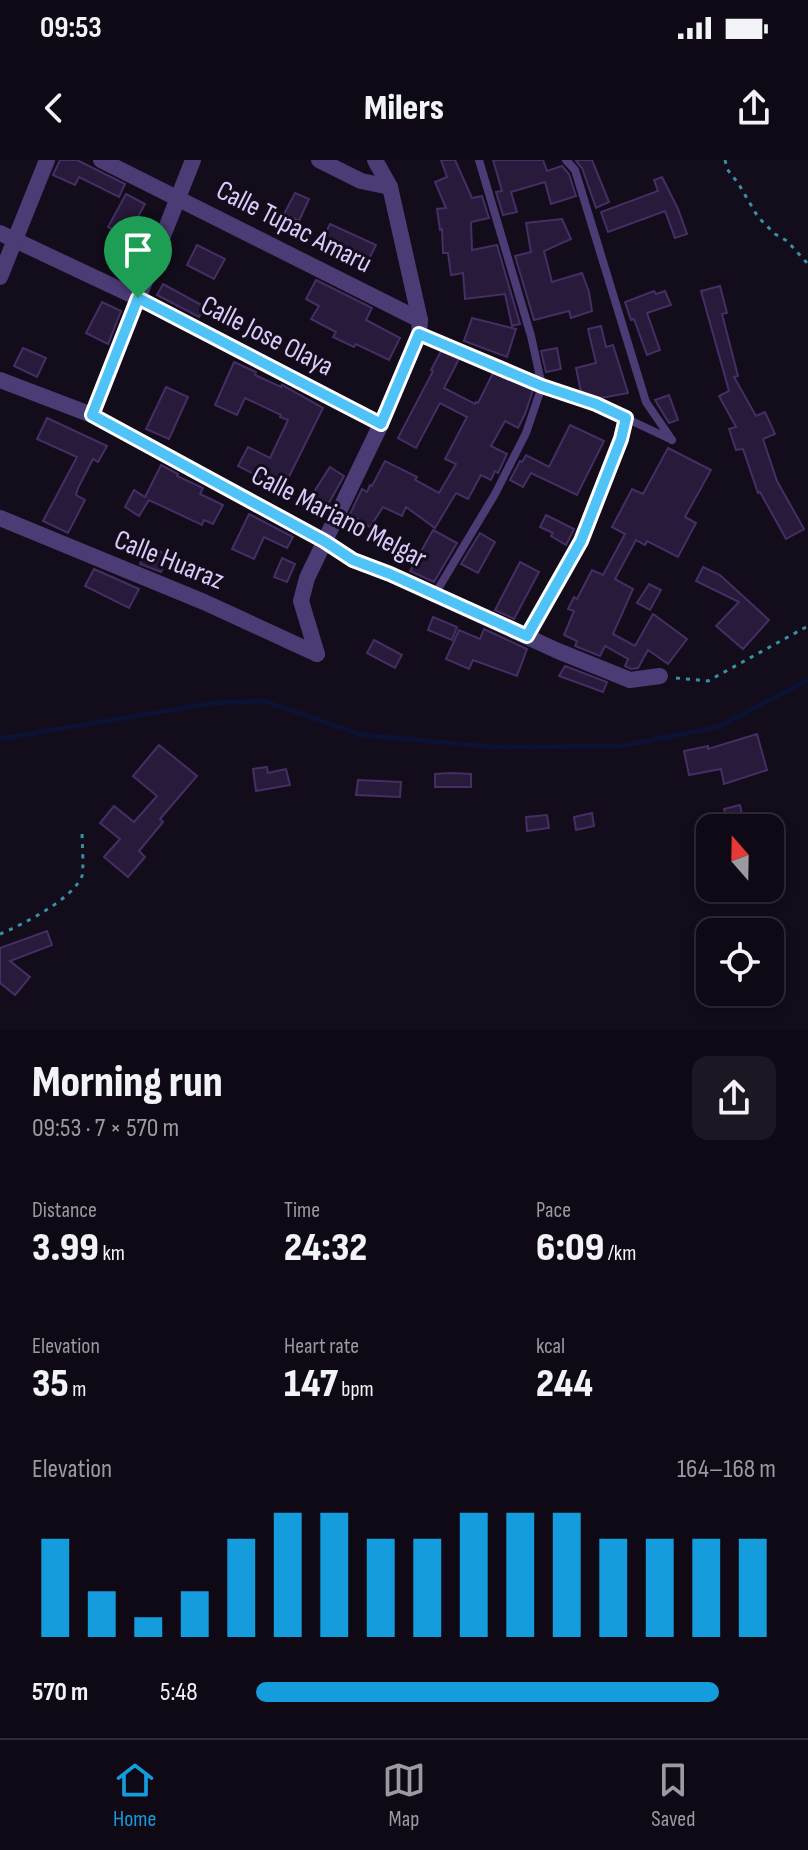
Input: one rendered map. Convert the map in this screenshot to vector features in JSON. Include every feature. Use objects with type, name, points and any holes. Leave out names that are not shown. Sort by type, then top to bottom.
[{"type":"street","points":[[0,277],[8,236],[47,160]]},
{"type":"street","name":"Calle Tupac Amaru","points":[[101,160],[178,197],[419,327]]},
{"type":"street","points":[[92,415],[193,160]]},
{"type":"street","points":[[319,160],[361,181],[390,187]]},
{"type":"street","points":[[324,541],[381,424],[419,327],[390,187],[375,160]]},
{"type":"street","name":"Calle Jose Olaya","points":[[8,236],[138,298],[381,424]]},
{"type":"street","name":"Calle Mariano Melgar","points":[[0,380],[92,415],[324,541],[353,560],[630,680],[660,676]]},
{"type":"street","points":[[527,636],[581,541],[621,439],[626,418]]},
{"type":"street","name":"Calle Huaraz","points":[[0,518],[204,602],[317,654],[301,601],[307,578],[324,541]]},
{"type":"lane","points":[[435,595],[495,494],[526,433],[542,386],[531,336],[479,160]]},
{"type":"lane","name":"Calle Tupac Amaru","points":[[419,327],[542,386],[596,404],[672,440],[646,402],[575,170],[566,160]]},
{"type":"path","points":[[725,160],[727,169],[758,217],[808,264]]},
{"type":"path","points":[[660,676],[708,681],[808,626]]},
{"type":"path","points":[[0,934],[22,925],[65,897],[82,875],[82,831]]},
{"type":"building","points":[[60,160],[77,160],[125,184],[119,197],[79,177],[75,185],[53,175]]},
{"type":"building","points":[[441,160],[455,160],[472,198],[482,196],[489,218],[471,222],[472,250],[497,245],[520,324],[512,326],[505,294],[465,299],[463,273],[451,275],[448,253],[443,253],[437,209],[446,208],[435,182],[447,177]]},
{"type":"building","points":[[493,160],[543,160],[547,171],[562,166],[569,174],[576,196],[551,204],[545,182],[511,192],[517,212],[503,215],[496,192],[502,191]]},
{"type":"building","points":[[592,160],[609,202],[596,208],[582,168],[576,161]]},
{"type":"building","points":[[662,177],[687,234],[675,238],[665,211],[608,232],[601,212],[658,191],[654,180]]},
{"type":"building","points":[[295,193],[309,199],[299,221],[284,214]]},
{"type":"building","points":[[126,194],[145,204],[127,237],[108,227]]},
{"type":"building","points":[[562,219],[571,239],[544,251],[552,282],[582,273],[592,311],[571,318],[569,311],[534,320],[515,256],[531,252],[526,223]]},
{"type":"building","points":[[330,224],[376,245],[365,267],[339,253],[338,256],[319,247]]},
{"type":"building","points":[[197,245],[225,259],[214,279],[187,265]]},
{"type":"building","points":[[316,280],[372,308],[366,320],[400,338],[389,360],[333,337],[336,332],[311,319],[319,306],[306,299]]},
{"type":"building","points":[[163,284],[205,307],[199,317],[157,295]]},
{"type":"building","points":[[720,286],[727,313],[722,314],[738,376],[734,377],[756,416],[765,412],[775,434],[763,439],[777,481],[804,529],[786,539],[758,493],[743,449],[736,450],[729,429],[736,427],[719,396],[729,391],[701,291]]},
{"type":"building","points":[[654,291],[656,294],[665,291],[671,305],[647,313],[660,350],[647,355],[625,302]]},
{"type":"building","points":[[102,302],[121,311],[108,344],[86,333]]},
{"type":"building","points":[[472,318],[516,329],[507,357],[464,341]]},
{"type":"building","points":[[601,326],[606,347],[613,345],[628,393],[601,398],[581,392],[576,368],[596,363],[588,329]]},
{"type":"building","points":[[23,348],[46,358],[37,377],[14,366]]},
{"type":"building","points":[[557,348],[561,369],[546,372],[541,351]]},
{"type":"building","points":[[441,351],[459,359],[444,388],[475,404],[493,373],[533,390],[525,414],[518,428],[505,421],[491,446],[507,454],[498,473],[495,471],[491,480],[481,475],[468,499],[456,493],[435,528],[406,507],[402,516],[383,507],[370,527],[350,514],[362,489],[367,492],[372,486],[385,461],[417,477],[415,480],[439,493],[456,464],[445,459],[467,417],[440,403],[416,448],[398,438]]},
{"type":"building","points":[[234,362],[323,408],[280,495],[257,484],[260,477],[238,466],[248,447],[270,458],[288,420],[245,398],[237,415],[215,405]]},
{"type":"building","points":[[166,387],[188,397],[169,439],[146,429]]},
{"type":"building","points":[[669,395],[678,420],[669,423],[655,400]]},
{"type":"building","points":[[47,418],[107,446],[98,462],[93,459],[78,488],[76,495],[85,500],[68,533],[43,521],[77,457],[37,439]]},
{"type":"building","points":[[570,425],[604,441],[577,495],[531,473],[523,487],[510,480],[526,455],[549,467]]},
{"type":"building","points":[[668,448],[711,470],[685,517],[696,523],[678,557],[647,541],[645,545],[636,540],[615,579],[633,589],[613,634],[635,646],[653,614],[687,639],[668,664],[648,650],[638,668],[631,669],[625,666],[628,659],[605,646],[600,656],[575,646],[577,641],[564,635],[574,611],[568,609],[574,597],[577,599],[592,570],[603,575],[625,534],[612,527],[632,489],[643,494]]},
{"type":"building","points":[[161,465],[203,488],[200,494],[223,505],[213,524],[204,520],[202,525],[149,500],[139,516],[125,507],[134,490],[145,497]]},
{"type":"building","points":[[330,467],[344,476],[326,508],[310,498]]},
{"type":"building","points":[[249,514],[293,537],[287,548],[264,537],[254,559],[232,549]]},
{"type":"building","points":[[546,515],[574,529],[566,545],[551,536],[553,533],[540,527]]},
{"type":"building","points":[[433,530],[457,543],[434,582],[410,571]]},
{"type":"building","points":[[480,533],[495,542],[478,573],[461,564]]},
{"type":"building","points":[[149,546],[169,556],[161,572],[140,564]]},
{"type":"building","points":[[282,558],[295,564],[287,582],[274,577]]},
{"type":"building","points":[[520,562],[539,572],[514,619],[495,610]]},
{"type":"building","points":[[703,567],[720,575],[769,620],[743,649],[716,626],[739,602],[696,581]]},
{"type":"building","points":[[94,569],[139,589],[129,608],[85,586]]},
{"type":"building","points":[[649,584],[661,590],[650,610],[637,603]]},
{"type":"building","points":[[433,617],[457,627],[452,640],[428,630]]},
{"type":"building","points":[[484,629],[527,649],[517,676],[473,660],[469,669],[446,659],[459,630],[480,639]]},
{"type":"building","points":[[374,640],[402,655],[395,668],[367,653]]},
{"type":"building","points":[[565,666],[607,682],[603,692],[559,676]]},
{"type":"building","points":[[757,734],[767,770],[724,784],[721,769],[689,775],[684,751],[708,746],[708,749]]},
{"type":"building","points":[[159,745],[197,776],[160,819],[163,822],[139,851],[145,857],[128,877],[104,857],[120,839],[100,823],[114,806],[134,822],[157,796],[133,776]]},
{"type":"building","points":[[267,767],[268,773],[286,769],[290,785],[256,791],[253,769]]},
{"type":"building","points":[[435,774],[471,774],[471,787],[435,787]]},
{"type":"building","points":[[358,780],[401,782],[400,797],[356,795]]},
{"type":"building","points":[[740,805],[742,814],[725,814],[724,809]]},
{"type":"building","points":[[592,813],[594,826],[576,830],[574,817]]},
{"type":"building","points":[[547,815],[549,828],[527,831],[526,817]]},
{"type":"building","points":[[47,931],[52,945],[10,961],[30,977],[15,995],[0,983],[0,948]]},
{"type":"waterway","points":[[0,739],[212,703],[264,701],[362,735],[494,747],[621,746],[718,727],[808,680]]},
{"type":"route","points":[[138,298],[381,424],[419,334],[626,418],[621,439],[581,541],[527,636],[353,560],[324,541],[92,415],[138,298]]}]
